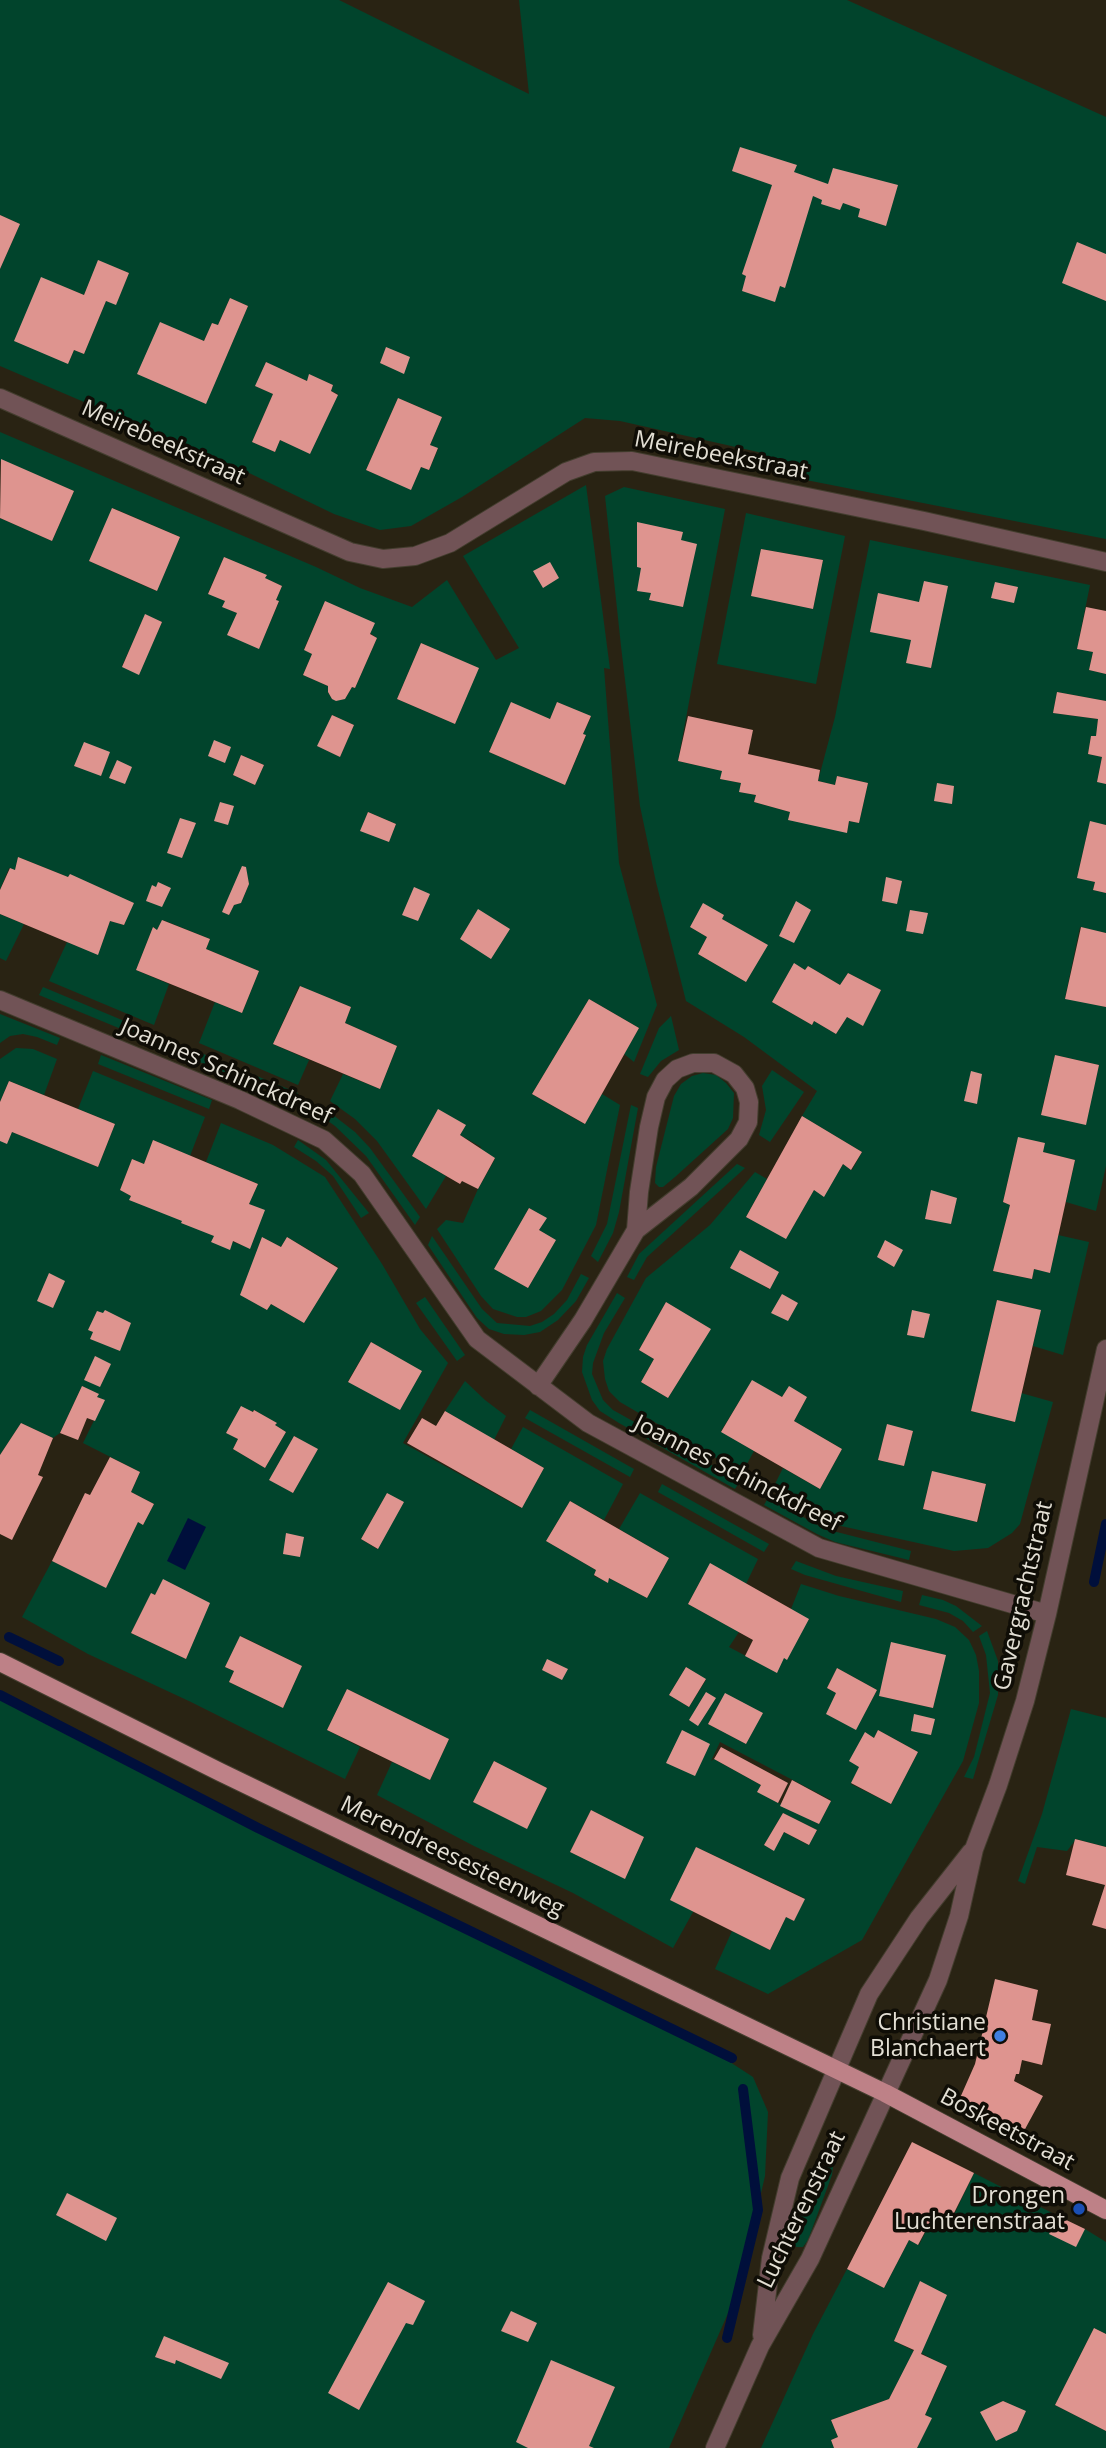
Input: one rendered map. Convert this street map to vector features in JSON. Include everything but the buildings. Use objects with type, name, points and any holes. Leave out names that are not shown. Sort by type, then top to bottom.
[{"type":"main road","name":"Merendreesesteenweg","points":[[0,1662],[227,1776],[885,2093]]},
{"type":"main road","name":"Boskeetstraat","points":[[885,2093],[1106,2210]]},
{"type":"street","name":"Meirebeekstraat","points":[[0,398],[351,552],[383,559],[415,556],[450,543],[566,472],[594,461],[632,461],[924,521],[1106,562]]},
{"type":"street","name":"Joannes Schinckdreef","points":[[0,1000],[240,1100],[324,1140],[362,1174],[477,1339],[588,1423],[819,1548],[1047,1614]]},
{"type":"street","points":[[538,1386],[583,1320],[636,1230],[691,1187],[739,1139],[748,1122],[750,1102],[745,1088],[734,1074],[714,1063],[693,1063],[677,1069],[665,1080],[656,1097],[639,1192],[636,1230]]},
{"type":"street","name":"Gavergrachtstraat","points":[[885,2093],[937,1980],[959,1916],[974,1849],[1025,1702],[1106,1349]]},
{"type":"street","name":"Gavergrachtstraat","points":[[836,2070],[869,1994],[919,1917],[974,1849]]},
{"type":"street","name":"Luchterenstraat","points":[[760,2346],[771,2258],[790,2178],[836,2070]]},
{"type":"street","name":"Luchterenstraat","points":[[715,2448],[760,2346],[810,2259],[885,2093]]},
{"type":"green space","points":[[0,0],[339,0],[529,94],[519,0],[847,0],[1106,117],[1106,539],[806,480],[758,452],[620,421],[585,418],[462,497],[411,526],[380,530],[334,514],[245,471],[0,366],[0,269],[20,224],[0,215]],"holes":[[[98,261],[129,273],[116,304],[106,301],[84,354],[74,350],[68,364],[42,278],[84,295]],[[230,298],[248,306],[206,403],[160,323],[204,341],[212,323],[218,325]],[[266,362],[307,381],[310,375],[333,385],[331,391],[338,394],[310,453],[280,440],[275,452],[252,442],[273,394],[256,386]],[[398,398],[442,417],[430,445],[438,449],[429,470],[421,467],[411,489],[366,470]]]},
{"type":"green space","points":[[0,432],[360,588],[412,607],[447,580],[496,660],[519,648],[463,556],[586,485],[610,669],[604,668],[619,863],[657,1005],[634,1062],[624,1054],[639,1028],[589,999],[532,1094],[584,1124],[602,1094],[620,1105],[596,1225],[562,1290],[541,1311],[526,1317],[517,1317],[493,1309],[481,1296],[437,1229],[446,1220],[463,1223],[495,1159],[460,1135],[465,1125],[438,1110],[412,1156],[446,1176],[426,1209],[377,1141],[355,1119],[330,1101],[343,1074],[380,1089],[397,1046],[345,1023],[351,1007],[299,986],[273,1044],[309,1060],[298,1085],[199,1043],[215,1002],[242,1013],[259,971],[206,949],[210,939],[163,920],[157,930],[153,927],[136,970],[169,984],[154,1025],[49,981],[67,942],[98,954],[110,921],[124,925],[133,903],[70,875],[68,877],[18,857],[15,870],[9,868],[0,890],[0,518],[52,541],[74,491],[1,460],[0,462]],"holes":[[[113,508],[180,537],[156,591],[89,561]],[[224,557],[266,575],[265,578],[282,586],[276,600],[279,602],[259,648],[237,613],[223,607],[225,601],[208,593]],[[325,601],[377,638],[355,688],[352,687],[345,699],[332,699],[328,686],[303,675],[312,654],[304,649]],[[145,615],[162,622],[138,674],[122,666]],[[421,643],[478,668],[455,724],[397,699]],[[557,702],[591,717],[583,734],[586,736],[565,785],[489,752],[511,703],[550,719]],[[332,715],[354,725],[340,757],[318,746]],[[241,755],[264,765],[255,785],[233,775]],[[368,812],[396,824],[389,841],[361,831]],[[242,867],[245,867],[249,884],[241,903],[234,905],[229,915],[223,912]],[[529,1208],[546,1218],[539,1230],[555,1240],[528,1288],[495,1269]]]},
{"type":"green space","points":[[624,487],[725,509],[678,761],[722,771],[721,779],[741,783],[740,792],[756,795],[754,802],[847,832],[849,821],[859,823],[868,783],[837,776],[835,785],[818,781],[835,717],[870,540],[1090,585],[1077,649],[1093,652],[1089,670],[1106,674],[1106,701],[1057,692],[1053,713],[1098,719],[1096,736],[1091,736],[1088,754],[1102,757],[1097,781],[1106,784],[1106,825],[1090,822],[1077,877],[1095,882],[1093,890],[1106,893],[1106,933],[1080,927],[1065,998],[1106,1007],[1106,1166],[1096,1211],[1066,1202],[1075,1160],[1043,1152],[1018,1138],[1003,1202],[1010,1205],[993,1271],[1032,1279],[1034,1269],[1050,1272],[1058,1235],[1089,1242],[1063,1355],[1033,1346],[1040,1310],[997,1300],[971,1411],[1014,1422],[1021,1393],[1053,1402],[1020,1524],[1012,1533],[988,1548],[954,1551],[832,1524],[772,1490],[783,1468],[820,1489],[842,1449],[794,1421],[807,1397],[789,1387],[782,1397],[752,1381],[721,1431],[754,1451],[742,1473],[620,1402],[609,1391],[603,1361],[646,1278],[710,1225],[755,1172],[767,1179],[746,1217],[786,1238],[814,1190],[824,1196],[843,1164],[852,1170],[862,1152],[802,1116],[817,1091],[744,1037],[686,1001],[640,806],[605,496]],"holes":[[[703,904],[722,919],[767,945],[746,982],[698,954],[707,937],[690,927]],[[794,964],[805,970],[808,966],[840,985],[848,973],[881,990],[863,1025],[847,1017],[836,1034],[814,1021],[812,1025],[772,1002]],[[1055,1055],[1099,1065],[1085,1124],[1041,1114]],[[740,1251],[779,1272],[769,1289],[731,1267]],[[666,1302],[710,1329],[668,1398],[641,1382],[654,1359],[639,1350]],[[887,1425],[913,1432],[904,1466],[878,1460]],[[932,1472],[986,1484],[978,1522],[923,1509]]]},
{"type":"green space","points":[[746,513],[845,536],[816,684],[717,664]],"holes":[[[761,549],[823,560],[813,609],[751,595]]]},
{"type":"green space","points":[[0,914],[24,924],[6,961],[0,958]]},
{"type":"green space","points":[[43,987],[153,1033],[150,1041],[39,995]]},
{"type":"green space","points":[[0,1014],[60,1038],[57,1045],[23,1034],[10,1036],[0,1043]]},
{"type":"green space","points":[[671,1016],[679,1050],[661,1061],[648,1077],[640,1074],[659,1028]]},
{"type":"green space","points":[[184,1046],[298,1093],[294,1101],[180,1054]]},
{"type":"green space","points":[[16,1048],[33,1049],[57,1059],[44,1095],[9,1081],[0,1102],[0,1059]]},
{"type":"green space","points":[[101,1055],[212,1100],[209,1109],[98,1064]]},
{"type":"green space","points":[[772,1070],[804,1092],[770,1142],[759,1135],[766,1110],[762,1086]]},
{"type":"green space","points":[[93,1071],[205,1117],[190,1156],[153,1140],[144,1164],[132,1159],[120,1190],[131,1196],[130,1200],[234,1239],[233,1242],[250,1248],[249,1204],[258,1184],[206,1162],[221,1123],[273,1145],[325,1177],[382,1264],[420,1329],[448,1363],[403,1443],[521,1508],[544,1468],[511,1449],[523,1427],[623,1484],[604,1520],[570,1501],[546,1541],[596,1570],[594,1576],[607,1582],[609,1578],[647,1598],[669,1558],[619,1529],[640,1493],[758,1559],[746,1584],[710,1564],[688,1604],[739,1632],[729,1647],[776,1672],[791,1609],[801,1584],[936,1619],[955,1627],[969,1640],[979,1671],[979,1703],[963,1761],[862,1940],[768,1994],[715,1969],[732,1931],[770,1950],[786,1917],[794,1921],[804,1898],[696,1847],[693,1912],[673,1948],[573,1893],[474,1846],[377,1795],[392,1762],[430,1780],[449,1739],[347,1689],[327,1730],[360,1747],[345,1779],[88,1654],[22,1617],[52,1561],[106,1587],[138,1522],[143,1525],[154,1504],[131,1492],[140,1472],[83,1443],[104,1400],[82,1386],[60,1433],[53,1438],[21,1423],[0,1455],[0,1140],[7,1142],[12,1132],[98,1167],[115,1124],[78,1109]],"holes":[[[262,1237],[281,1247],[287,1237],[338,1267],[304,1323],[271,1304],[267,1310],[241,1295]],[[371,1342],[421,1371],[400,1409],[348,1381]],[[254,1410],[286,1432],[265,1468],[233,1449],[238,1439],[226,1432]],[[294,1436],[317,1450],[293,1493],[270,1480]],[[387,1493],[378,1548],[361,1539]],[[151,1594],[209,1603],[186,1659],[131,1633]],[[241,1636],[302,1666],[283,1708],[229,1682],[234,1671],[225,1667]],[[891,1643],[945,1655],[933,1708],[880,1696]],[[686,1667],[706,1680],[689,1707],[669,1695]],[[837,1668],[877,1690],[856,1729],[836,1693],[827,1688]],[[725,1694],[762,1713],[746,1744],[708,1724]],[[878,1730],[918,1752],[891,1804],[851,1784],[859,1767],[865,1733],[874,1738]],[[720,1742],[831,1800],[819,1824],[758,1792],[761,1785],[714,1759],[711,1761]],[[494,1761],[547,1788],[527,1828],[473,1802]],[[591,1810],[644,1837],[625,1878],[570,1852]],[[783,1813],[817,1830],[808,1845],[784,1832],[774,1850],[764,1845]]]},
{"type":"green space","points":[[703,1073],[716,1075],[734,1093],[733,1118],[728,1129],[675,1177],[663,1187],[659,1187],[655,1183],[656,1167],[674,1096],[681,1084],[692,1076]]},
{"type":"green space","points":[[631,1105],[638,1108],[619,1212],[613,1233],[598,1262],[591,1256],[607,1224]]},
{"type":"green space","points":[[324,1108],[355,1132],[370,1148],[420,1217],[415,1225],[366,1156],[321,1116]]},
{"type":"green space","points":[[298,1140],[326,1160],[369,1213],[361,1218],[333,1176],[294,1147]]},
{"type":"green space","points":[[737,1164],[745,1168],[647,1257],[634,1280],[627,1277],[639,1254]]},
{"type":"green space","points":[[432,1236],[482,1309],[497,1323],[530,1326],[542,1322],[567,1300],[581,1274],[589,1278],[576,1301],[558,1320],[540,1332],[524,1335],[504,1334],[489,1329],[477,1318],[428,1245]]},
{"type":"green space","points":[[617,1293],[625,1298],[604,1333],[593,1363],[592,1374],[603,1400],[613,1410],[740,1481],[735,1489],[619,1423],[600,1411],[592,1400],[582,1372],[583,1357]]},
{"type":"green space","points":[[425,1297],[465,1355],[457,1361],[416,1303]]},
{"type":"green space","points":[[465,1381],[506,1416],[494,1440],[445,1411]]},
{"type":"green space","points":[[530,1410],[634,1469],[630,1477],[525,1418]]},
{"type":"green space","points":[[662,1484],[769,1544],[764,1552],[658,1492]]},
{"type":"green space","points":[[768,1498],[825,1529],[911,1551],[909,1560],[835,1542],[764,1505]]},
{"type":"green space","points":[[796,1561],[836,1576],[903,1591],[901,1602],[805,1575],[791,1569]]},
{"type":"green space","points":[[922,1595],[956,1606],[982,1626],[973,1632],[963,1621],[949,1613],[919,1605]]},
{"type":"green space","points":[[987,1631],[998,1661],[998,1695],[973,1779],[964,1777],[974,1757],[990,1693],[986,1655],[979,1636]]},
{"type":"green space","points":[[0,1696],[713,2051],[753,2077],[768,2112],[765,2176],[739,2288],[669,2448],[0,2448]]},
{"type":"green space","points":[[1071,1709],[1106,1718],[1106,1847],[1076,1839],[1067,1851],[1037,1847],[1025,1884],[1018,1881],[1042,1814]]},
{"type":"green space","points":[[835,2151],[832,2175],[808,2240],[803,2247],[796,2247],[792,2242],[794,2231],[809,2191]]},
{"type":"green space","points":[[974,2173],[1058,2216],[1050,2233],[1085,2229],[1106,2242],[1106,2334],[1094,2328],[1055,2405],[1106,2431],[1106,2448],[917,2448],[931,2418],[925,2415],[947,2367],[921,2353],[946,2295],[920,2282],[894,2341],[914,2351],[889,2399],[831,2420],[838,2437],[831,2440],[834,2448],[761,2448],[813,2334],[847,2269],[884,2288],[909,2240],[919,2245],[935,2213],[951,2221]],"holes":[[[1003,2401],[1025,2412],[1017,2430],[996,2440],[981,2412]]]},
{"type":"water","points":[[188,1518],[206,1527],[185,1570],[167,1561]]},
{"type":"waterway","points":[[1094,1582],[1106,1524]]},
{"type":"waterway","points":[[9,1637],[59,1661]]},
{"type":"waterway","points":[[0,1695],[258,1828],[732,2058]]},
{"type":"waterway","points":[[727,2338],[758,2210],[743,2089]]},
{"type":"place","name":"Christiane Blanchaert","points":[[1000,2036]]},
{"type":"place","name":"Drongen Luchterenstraat","points":[[1079,2209]]}]
